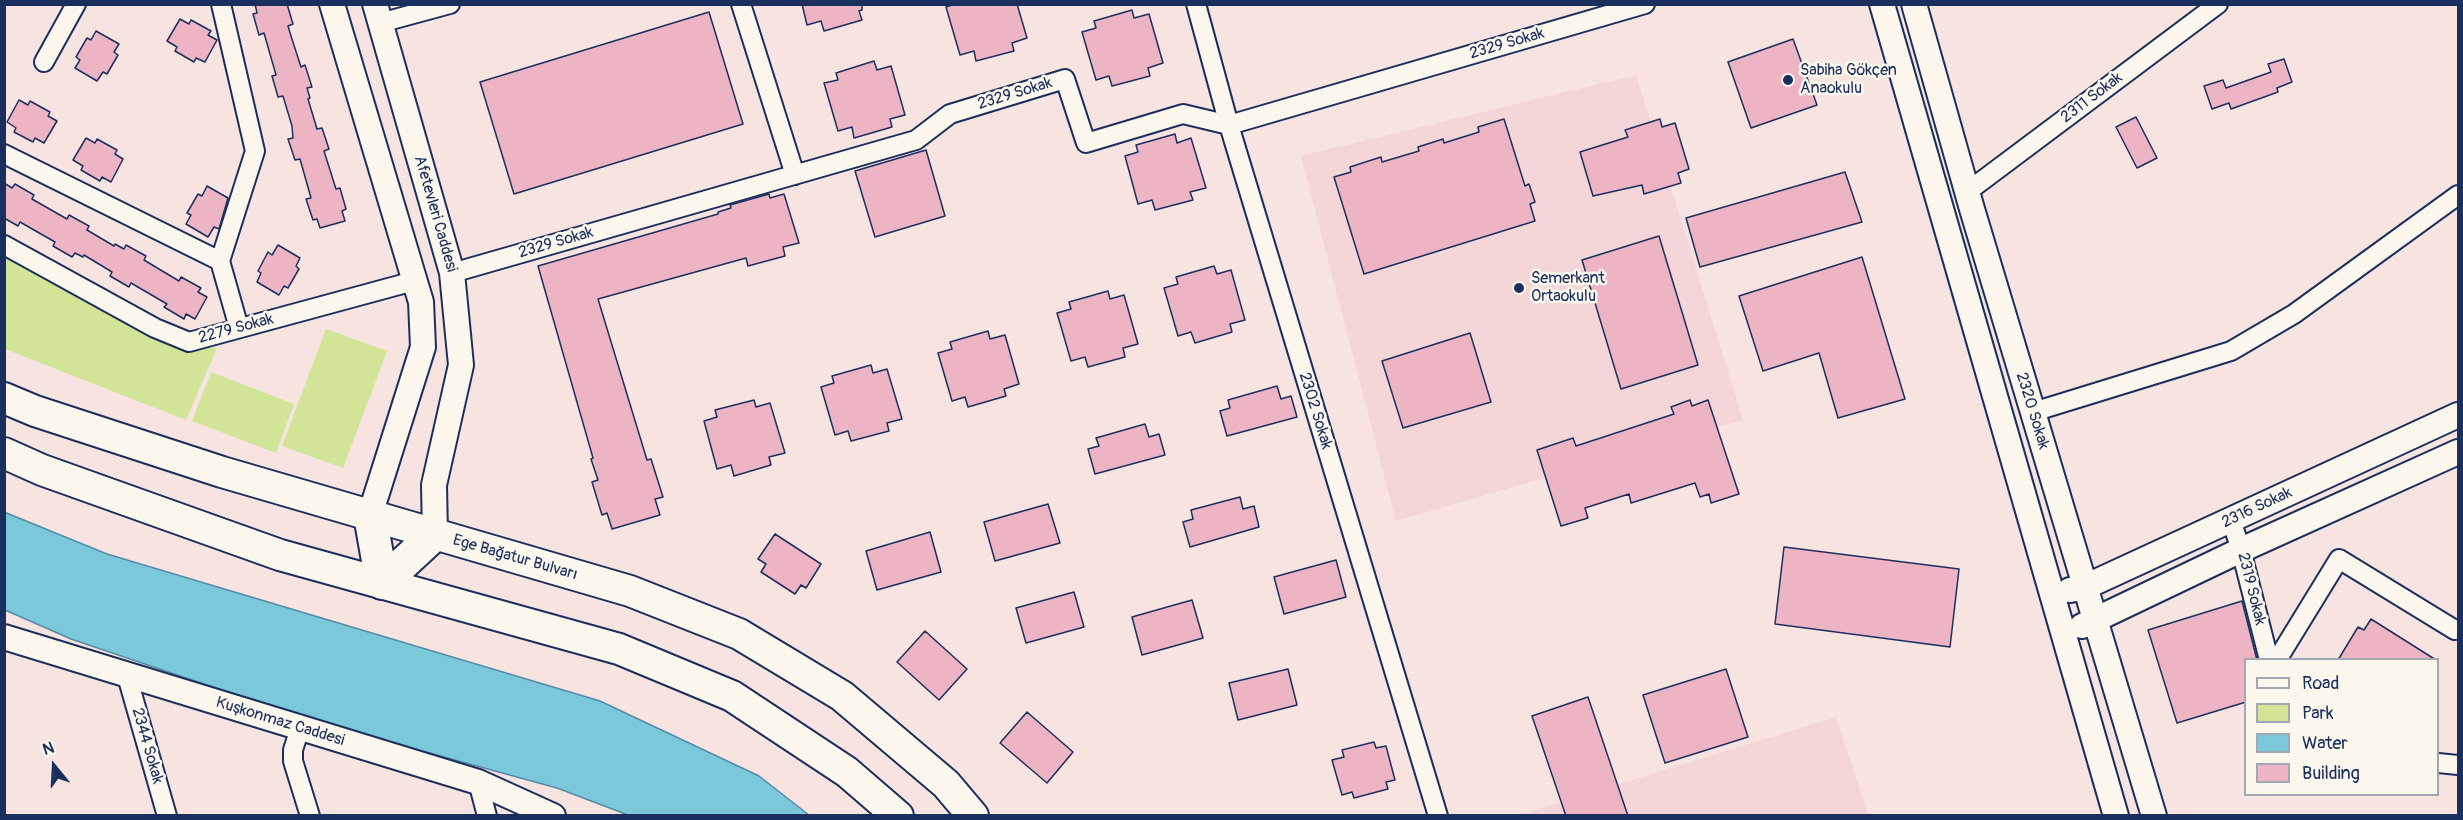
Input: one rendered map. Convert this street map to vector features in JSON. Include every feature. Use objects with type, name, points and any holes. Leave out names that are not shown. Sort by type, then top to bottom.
[{"type":"highway","points":[[370,515],[382,583]]},
{"type":"highway","points":[[382,583],[435,534]]},
{"type":"main road","name":"Ege Bağatur Bulvarı","points":[[4,398],[35,411],[200,465],[630,591],[739,634],[842,696],[946,784],[973,816]]},
{"type":"main road","points":[[4,453],[42,470],[280,555],[619,649],[732,696],[847,772],[898,816]]},
{"type":"street","points":[[44,62],[76,4]]},
{"type":"street","points":[[222,4],[255,151],[220,261],[239,328]]},
{"type":"street","points":[[332,4],[421,302],[423,347],[370,515]]},
{"type":"street","points":[[378,14],[450,4]]},
{"type":"street","points":[[741,4],[795,175]]},
{"type":"street","name":"2302 Sokak","points":[[1196,4],[1229,125],[1438,816]]},
{"type":"street","name":"2329 Sokak","points":[[452,273],[916,140],[950,114],[1065,79],[1086,143],[1183,114],[1229,125],[1645,4]]},
{"type":"street","name":"2320 Sokak","points":[[1882,4],[2116,816]]},
{"type":"street","name":"2320 Sokak","points":[[1914,4],[1967,192],[2154,816]]},
{"type":"street","name":"2311 Sokak","points":[[1967,192],[2218,4]]},
{"type":"street","name":"Afetevleri Caddesi","points":[[378,14],[452,273],[461,365],[435,485],[435,534]]},
{"type":"street","points":[[4,154],[220,261]]},
{"type":"street","points":[[2033,412],[2231,351],[2295,314],[2458,195]]},
{"type":"street","name":"2279 Sokak","points":[[4,245],[155,328],[189,342],[414,280]]},
{"type":"street","name":"2316 Sokak","points":[[2052,594],[2085,586],[2458,415]]},
{"type":"street","name":"2316 Sokak","points":[[2064,636],[2241,550],[2458,452]]},
{"type":"street","name":"2319 Sokak","points":[[2231,520],[2268,658]]},
{"type":"street","points":[[2278,658],[2339,559],[2455,630]]},
{"type":"street","name":"Kuşkonmaz Caddesi","points":[[4,638],[478,782],[553,816]]},
{"type":"street","name":"2344 Sokak","points":[[127,676],[167,816]]},
{"type":"street","points":[[300,728],[293,750],[294,761],[310,816]]},
{"type":"street","points":[[2439,763],[2458,765]]},
{"type":"street","points":[[478,782],[487,816]]},
{"type":"shaded area","name":"Semerkant Ortaokulu","points":[[1636,75],[1743,420],[1396,521],[1301,156]]},
{"type":"shaded area","points":[[1836,717],[1868,815],[1516,816]]},
{"type":"green space","points":[[4,252],[179,346],[217,348],[186,420],[5,349]]},
{"type":"green space","points":[[326,329],[387,351],[343,468],[282,446]]},
{"type":"green space","points":[[211,372],[294,404],[276,453],[192,421]]},
{"type":"water","points":[[4,512],[107,554],[600,701],[759,776],[809,815],[628,815],[557,788],[313,721],[71,639],[5,610]]},
{"type":"building","points":[[255,4],[287,4],[293,24],[288,26],[301,67],[305,65],[312,87],[307,88],[310,98],[308,99],[317,129],[322,128],[329,149],[324,151],[336,189],[340,188],[346,209],[342,211],[345,221],[320,228],[317,219],[313,220],[306,199],[311,198],[300,159],[295,160],[288,139],[293,138],[292,126],[283,96],[278,97],[272,76],[276,75],[264,33],[259,35],[253,14],[257,13]]},
{"type":"building","points":[[802,4],[862,4],[862,10],[859,11],[862,20],[824,31],[821,21],[807,25]]},
{"type":"building","points":[[955,4],[1017,4],[1027,38],[1012,43],[1014,51],[976,61],[974,51],[960,55],[946,7]]},
{"type":"building","points":[[1132,10],[1134,18],[1149,14],[1163,63],[1148,68],[1150,76],[1112,86],[1109,76],[1096,80],[1082,32],[1096,28],[1094,21]]},
{"type":"building","points":[[709,12],[743,124],[514,194],[480,82]]},
{"type":"building","points":[[180,19],[189,24],[191,20],[211,31],[208,35],[217,40],[205,62],[196,58],[194,62],[175,51],[177,47],[167,41]]},
{"type":"building","points":[[96,31],[119,44],[114,52],[118,55],[107,74],[103,72],[97,81],[75,68],[80,60],[76,57],[87,38],[91,40]]},
{"type":"building","points":[[1793,39],[1817,105],[1751,128],[1728,62]]},
{"type":"building","points":[[2284,59],[2292,82],[2277,88],[2278,92],[2231,109],[2229,103],[2212,109],[2204,86],[2223,80],[2226,88],[2271,72],[2268,64]]},
{"type":"building","points":[[874,61],[877,70],[891,66],[905,115],[890,119],[892,127],[854,138],[852,127],[838,131],[824,83],[838,80],[836,73]]},
{"type":"building","points":[[19,100],[28,105],[30,101],[50,112],[48,116],[57,121],[44,143],[35,138],[33,142],[14,132],[16,128],[7,122]]},
{"type":"building","points":[[2136,117],[2157,158],[2137,168],[2116,127]]},
{"type":"building","points":[[1504,119],[1525,186],[1529,184],[1535,202],[1530,204],[1535,221],[1364,274],[1334,177],[1351,172],[1350,167],[1381,157],[1382,162],[1419,151],[1418,147],[1443,139],[1444,143],[1479,132],[1478,127]]},
{"type":"building","points":[[1660,119],[1662,127],[1675,123],[1689,169],[1678,173],[1681,183],[1644,194],[1642,185],[1593,196],[1580,152],[1628,137],[1625,130]]},
{"type":"building","points":[[1175,134],[1177,143],[1191,138],[1206,188],[1190,192],[1193,200],[1155,210],[1152,200],[1138,204],[1125,156],[1138,152],[1136,145]]},
{"type":"building","points":[[86,138],[95,143],[97,139],[117,150],[115,154],[123,159],[111,182],[102,177],[100,181],[81,170],[83,166],[73,160]]},
{"type":"building","points":[[926,150],[945,216],[875,237],[855,171]]},
{"type":"building","points":[[1845,172],[1862,222],[1700,267],[1686,218]]},
{"type":"building","points":[[4,183],[12,188],[15,184],[34,195],[32,199],[67,219],[69,215],[89,226],[87,230],[114,246],[115,244],[124,249],[126,245],[146,256],[144,260],[179,281],[181,277],[201,288],[198,292],[207,297],[195,319],[186,314],[184,319],[164,307],[167,304],[131,283],[129,287],[110,276],[112,272],[84,255],[83,257],[75,253],[72,257],[53,246],[55,242],[20,222],[18,226],[4,218]]},
{"type":"building","points":[[207,186],[228,198],[219,229],[214,227],[208,237],[186,224],[191,215],[187,213],[198,194],[202,196]]},
{"type":"building","points":[[769,194],[770,198],[784,194],[799,243],[783,247],[785,256],[748,266],[746,258],[598,299],[647,460],[651,459],[663,497],[655,499],[660,515],[612,529],[607,513],[602,515],[592,482],[598,480],[591,459],[593,458],[538,266],[718,214],[718,212],[731,208],[730,205]]},
{"type":"building","points":[[1659,236],[1698,365],[1621,389],[1582,260]]},
{"type":"building","points":[[278,245],[300,258],[296,266],[299,269],[288,288],[284,286],[279,295],[257,282],[261,273],[258,271],[268,252],[272,255]]},
{"type":"building","points":[[1862,257],[1905,399],[1838,418],[1819,353],[1763,371],[1739,296]]},
{"type":"building","points":[[1214,266],[1217,274],[1231,270],[1245,320],[1230,324],[1232,332],[1195,343],[1191,332],[1178,336],[1164,288],[1178,284],[1176,277]]},
{"type":"building","points":[[1108,291],[1110,299],[1124,295],[1138,344],[1123,348],[1125,357],[1088,367],[1085,357],[1071,361],[1057,313],[1071,309],[1069,302]]},
{"type":"building","points":[[988,331],[990,339],[1005,335],[1019,384],[1004,389],[1006,396],[968,407],[965,397],[952,401],[938,353],[952,349],[950,342]]},
{"type":"building","points":[[1470,333],[1491,402],[1403,428],[1382,361]]},
{"type":"building","points":[[871,365],[873,373],[887,369],[902,419],[887,423],[889,431],[851,441],[848,431],[835,435],[821,387],[834,383],[832,376]]},
{"type":"building","points":[[1277,386],[1281,399],[1291,396],[1297,417],[1227,436],[1220,411],[1230,408],[1228,400]]},
{"type":"building","points":[[754,400],[756,407],[770,403],[785,453],[769,457],[771,465],[734,476],[731,465],[717,469],[704,421],[717,417],[715,410]]},
{"type":"building","points":[[1690,400],[1692,406],[1708,400],[1739,494],[1711,503],[1709,494],[1700,497],[1695,483],[1631,503],[1629,494],[1585,508],[1588,518],[1561,526],[1537,450],[1573,438],[1576,446],[1674,414],[1671,407]]},
{"type":"building","points":[[1145,424],[1149,437],[1159,434],[1165,455],[1095,474],[1088,449],[1099,446],[1096,438]]},
{"type":"building","points":[[1240,497],[1243,509],[1254,506],[1259,527],[1190,547],[1183,522],[1193,519],[1191,510]]},
{"type":"building","points":[[1048,504],[1060,543],[995,561],[984,522]]},
{"type":"building","points":[[930,532],[941,572],[877,590],[866,551]]},
{"type":"building","points":[[775,534],[821,564],[806,588],[801,585],[795,594],[761,572],[766,564],[758,559]]},
{"type":"building","points":[[1784,547],[1959,569],[1950,647],[1775,624]]},
{"type":"building","points":[[1336,560],[1346,597],[1284,614],[1274,577]]},
{"type":"building","points":[[1074,592],[1084,627],[1026,643],[1016,608]]},
{"type":"building","points":[[1192,600],[1203,638],[1142,655],[1132,617]]},
{"type":"building","points":[[2242,601],[2256,658],[2244,658],[2244,703],[2177,723],[2148,630]]},
{"type":"building","points":[[2371,619],[2433,658],[2339,658],[2358,627],[2364,630]]},
{"type":"building","points":[[925,631],[967,669],[939,700],[897,662]]},
{"type":"building","points":[[1288,669],[1297,705],[1238,720],[1229,683]]},
{"type":"building","points":[[1726,669],[1748,737],[1665,763],[1643,695]]},
{"type":"building","points":[[1588,697],[1628,816],[1566,816],[1532,716]]},
{"type":"building","points":[[1027,712],[1073,752],[1047,783],[1000,743]]},
{"type":"building","points":[[1374,742],[1376,748],[1386,746],[1395,780],[1386,782],[1388,789],[1354,798],[1352,792],[1342,795],[1332,760],[1344,757],[1342,750]]},
{"type":"place","name":"Sabiha Gökçen Anaokulu","points":[[1788,80]]},
{"type":"place","name":"Semerkant Ortaokulu","points":[[1519,288]]}]
